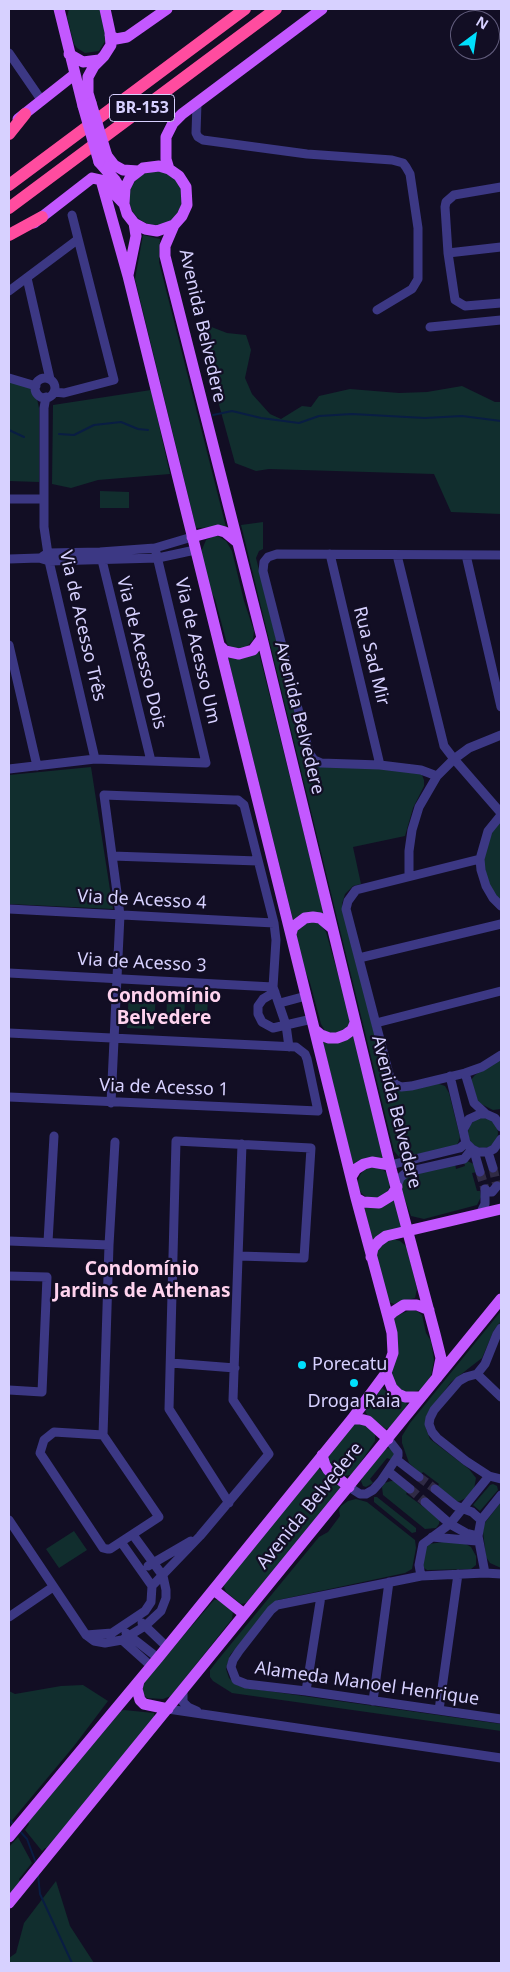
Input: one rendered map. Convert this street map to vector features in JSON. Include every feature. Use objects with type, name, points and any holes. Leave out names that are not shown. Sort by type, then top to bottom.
[{"type":"highway","name":"BR-153","points":[[9,185],[245,9]]},
{"type":"highway","name":"BR-153","points":[[9,208],[276,9]]},
{"type":"highway","points":[[9,134],[25,114]]},
{"type":"highway","points":[[9,235],[42,217]]},
{"type":"main road","points":[[87,105],[88,77],[111,45],[105,9]]},
{"type":"main road","points":[[110,35],[116,39],[128,37],[167,9]]},
{"type":"main road","points":[[169,169],[166,159],[166,137],[173,123],[322,9]]},
{"type":"main road","points":[[61,11],[69,54],[103,159],[116,180],[128,214],[134,223],[145,229],[157,231],[174,225],[186,211],[188,193],[183,181],[169,169],[153,166],[138,171],[123,170],[103,159]]},
{"type":"main road","points":[[69,54],[83,62],[99,60]]},
{"type":"main road","points":[[9,126],[75,74]]},
{"type":"main road","points":[[124,199],[130,178],[138,171]]},
{"type":"main road","points":[[9,242],[92,178],[101,180],[124,199]]},
{"type":"main road","points":[[101,180],[128,276]]},
{"type":"main road","name":"Avenida Belvedere","points":[[9,1838],[352,1420],[386,1373],[393,1353],[392,1333],[356,1198],[128,276],[136,236],[134,223]]},
{"type":"main road","name":"Avenida Belvedere","points":[[9,1903],[437,1378],[441,1358],[390,1165],[262,638],[165,256],[164,246],[174,225]]},
{"type":"main road","points":[[192,537],[218,530],[225,532],[236,541]]},
{"type":"main road","points":[[220,646],[225,651],[239,654],[253,650],[262,638]]},
{"type":"main road","points":[[291,934],[293,927],[305,918],[320,918],[332,928]]},
{"type":"main road","points":[[314,1024],[321,1035],[337,1038],[352,1030],[355,1023]]},
{"type":"main road","points":[[351,1177],[364,1164],[372,1162],[390,1165]]},
{"type":"main road","points":[[356,1198],[371,1204],[379,1203],[392,1195],[397,1187]]},
{"type":"main road","points":[[371,1257],[373,1248],[386,1236],[480,1214],[501,1203]]},
{"type":"main road","points":[[437,1378],[501,1299]]},
{"type":"main road","points":[[388,1317],[392,1312],[404,1306],[417,1305],[429,1310]]},
{"type":"main road","points":[[386,1373],[388,1381],[398,1394],[405,1398],[421,1398]]},
{"type":"main road","points":[[352,1420],[368,1421],[388,1439]]},
{"type":"main road","points":[[322,1455],[324,1465],[328,1470],[349,1487]]},
{"type":"main road","points":[[214,1590],[244,1614]]},
{"type":"main road","points":[[140,1679],[137,1689],[140,1700],[144,1704],[168,1709]]},
{"type":"street","points":[[9,53],[42,101]]},
{"type":"street","points":[[197,103],[196,134],[203,140],[307,154],[392,160],[403,163],[410,174],[418,228],[418,279],[412,289],[377,310]]},
{"type":"street","points":[[501,188],[458,194],[450,198],[446,202],[445,207],[448,252],[455,300],[460,304],[470,306],[501,304]]},
{"type":"street","points":[[27,278],[47,366],[37,392],[64,393],[114,380],[72,215]]},
{"type":"street","points":[[9,292],[78,240]]},
{"type":"street","points":[[448,252],[501,247]]},
{"type":"street","points":[[430,327],[501,320]]},
{"type":"street","points":[[9,378],[24,382],[54,382],[49,393]]},
{"type":"street","name":"Via de Acesso Três","points":[[49,393],[44,408],[44,527],[49,557],[95,759]]},
{"type":"street","points":[[9,499],[43,499]]},
{"type":"street","points":[[101,556],[155,548],[192,537]]},
{"type":"street","points":[[176,541],[180,553]]},
{"type":"street","name":"Via de Acesso Um","points":[[151,761],[206,763],[155,548]]},
{"type":"street","points":[[9,559],[101,556],[158,558],[195,550]]},
{"type":"street","points":[[437,776],[421,770],[380,765],[321,764],[314,760],[307,744],[263,570],[264,562],[268,557],[277,554],[501,555]]},
{"type":"street","name":"Rua Sad Mir","points":[[330,554],[380,765]]},
{"type":"street","points":[[397,555],[444,746],[501,814],[488,832],[480,859],[480,870],[486,886],[493,898],[501,906]]},
{"type":"street","points":[[466,555],[501,707]]},
{"type":"street","name":"Via de Acesso Dois","points":[[101,556],[151,761]]},
{"type":"street","points":[[9,646],[37,766]]},
{"type":"street","points":[[409,876],[409,851],[412,830],[419,808],[437,776],[469,748],[501,735]]},
{"type":"street","points":[[9,769],[95,759],[151,761]]},
{"type":"street","points":[[9,1033],[114,1039],[293,1047],[280,1003],[274,990],[276,940],[274,923],[246,809],[242,802],[234,800],[104,794],[120,915],[114,1039],[111,1103]]},
{"type":"street","points":[[112,856],[258,861]]},
{"type":"street","points":[[480,859],[363,887],[351,894],[346,908],[390,1078],[395,1084],[401,1087],[411,1086],[465,1073],[482,1067],[501,1055]]},
{"type":"street","name":"Via de Acesso 4","points":[[9,909],[274,923]]},
{"type":"street","points":[[359,958],[498,924],[501,912]]},
{"type":"street","name":"Via de Acesso 3","points":[[9,973],[117,978],[274,990]]},
{"type":"street","points":[[274,990],[258,1006],[258,1014],[262,1022],[273,1028],[286,1025],[314,1024]]},
{"type":"street","points":[[376,1023],[501,991]]},
{"type":"street","points":[[280,1003],[306,996]]},
{"type":"street","points":[[273,1028],[275,1046]]},
{"type":"street","name":"Via de Acesso 1","points":[[9,1097],[318,1111],[307,1059],[305,1054],[293,1047]]},
{"type":"street","points":[[465,1073],[474,1103],[501,1126]]},
{"type":"street","points":[[450,1076],[463,1130],[480,1172]]},
{"type":"street","points":[[463,1130],[469,1119],[474,1115],[489,1115],[501,1112]]},
{"type":"street","points":[[48,1242],[54,1136]]},
{"type":"street","points":[[229,1503],[169,1409],[176,1141],[311,1148],[304,1258],[239,1256]]},
{"type":"street","points":[[103,1434],[54,1432],[44,1440],[40,1453],[103,1548],[110,1549],[159,1517],[103,1434],[109,1245],[115,1142]]},
{"type":"street","points":[[390,1165],[460,1148],[488,1152],[501,1143]]},
{"type":"street","points":[[152,1586],[200,1536],[269,1454],[233,1400],[242,1144]]},
{"type":"street","points":[[397,1187],[400,1178],[407,1172],[464,1159],[470,1148]]},
{"type":"street","points":[[488,1152],[493,1168]]},
{"type":"street","points":[[480,1214],[484,1204],[485,1189],[488,1192],[492,1192],[497,1186],[501,1203]]},
{"type":"street","points":[[9,1241],[109,1245]]},
{"type":"street","points":[[9,1276],[47,1277],[42,1392],[9,1390]]},
{"type":"street","points":[[501,1328],[490,1355],[477,1374],[459,1381],[434,1410],[429,1424],[437,1438],[466,1461],[489,1476],[501,1480]]},
{"type":"street","points":[[170,1363],[235,1368]]},
{"type":"street","points":[[477,1374],[501,1397]]},
{"type":"street","points":[[349,1487],[360,1494],[366,1494],[373,1490],[389,1472],[397,1460],[398,1452],[388,1439]]},
{"type":"street","points":[[397,1460],[419,1477]]},
{"type":"street","points":[[389,1472],[410,1488]]},
{"type":"street","points":[[421,1576],[420,1552],[423,1544],[450,1524],[489,1476]]},
{"type":"street","points":[[435,1490],[456,1506],[475,1514],[481,1520]]},
{"type":"street","points":[[485,1573],[477,1538],[481,1520],[501,1495]]},
{"type":"street","points":[[425,1502],[450,1524],[477,1538]]},
{"type":"street","points":[[9,1520],[86,1635],[94,1641],[105,1643],[126,1638],[145,1626],[160,1612],[166,1598],[163,1576],[133,1534]]},
{"type":"street","points":[[141,1571],[200,1536]]},
{"type":"street","points":[[432,1537],[477,1538]]},
{"type":"street","points":[[86,1635],[112,1633],[145,1611],[151,1602],[152,1586],[121,1542]]},
{"type":"street","points":[[439,1710],[458,1574]]},
{"type":"street","points":[[306,1691],[321,1596],[421,1576],[501,1574]]},
{"type":"street","points":[[373,1701],[389,1582]]},
{"type":"street","points":[[9,1617],[53,1587]]},
{"type":"street","name":"Alameda Manoel Henrique","points":[[321,1596],[277,1605],[271,1610],[233,1660],[232,1674],[236,1680],[246,1684],[501,1719]]},
{"type":"street","points":[[136,1618],[167,1647]]},
{"type":"street","points":[[121,1628],[126,1638],[154,1662]]},
{"type":"street","points":[[183,1691],[183,1702],[188,1707],[204,1714]]},
{"type":"street","points":[[168,1709],[501,1758]]},
{"type":"green space","points":[[69,9],[100,9],[107,38],[99,51],[85,53],[74,44],[67,17]]},
{"type":"green space","points":[[156,171],[166,173],[175,179],[181,188],[183,198],[181,208],[175,217],[166,223],[156,225],[146,223],[137,217],[131,208],[129,198],[131,188],[137,179],[146,173]]},
{"type":"green space","points":[[143,235],[160,239],[159,262],[226,527],[196,528],[135,279]]},
{"type":"green space","points":[[196,321],[227,333],[246,335],[251,350],[245,378],[252,394],[270,414],[281,419],[302,406],[311,407],[319,396],[350,389],[399,393],[427,392],[462,386],[495,402],[501,402],[501,514],[451,512],[434,474],[269,469],[256,471],[235,463]]},
{"type":"green space","points":[[9,382],[30,387],[37,399],[39,408],[39,482],[9,481]]},
{"type":"green space","points":[[151,390],[170,474],[98,480],[71,488],[52,484],[53,405]]},
{"type":"green space","points":[[100,491],[129,492],[129,508],[100,508]]},
{"type":"green space","points":[[263,522],[263,549],[259,551],[256,558],[307,757],[312,762],[415,770],[422,775],[424,780],[424,786],[413,808],[405,836],[353,847],[361,884],[353,886],[345,894],[342,904],[385,1077],[389,1084],[439,1084],[445,1086],[449,1093],[460,1137],[457,1146],[400,1158],[394,1151],[241,525]]},
{"type":"green space","points":[[218,536],[226,541],[232,551],[244,601],[254,631],[253,640],[244,649],[230,648],[227,644],[215,599],[210,589],[201,552],[206,540]]},
{"type":"green space","points":[[258,649],[325,918],[293,920],[227,654]]},
{"type":"green space","points":[[91,767],[113,909],[9,904],[9,775]]},
{"type":"green space","points":[[501,820],[501,901],[488,885],[483,858],[490,833]]},
{"type":"green space","points":[[316,922],[326,932],[350,1017],[350,1025],[337,1035],[325,1031],[321,1024],[296,935],[299,927],[305,923]]},
{"type":"green space","points":[[129,989],[156,991],[154,1029],[127,1028]]},
{"type":"green space","points":[[195,995],[208,996],[207,1017],[195,1017]]},
{"type":"green space","points":[[167,998],[185,998],[184,1026],[166,1025]]},
{"type":"green space","points":[[354,1033],[386,1161],[354,1169],[322,1039]]},
{"type":"green space","points":[[501,1059],[501,1109],[493,1110],[479,1103],[471,1080],[475,1075]]},
{"type":"green space","points":[[483,1118],[494,1122],[498,1133],[494,1144],[483,1148],[472,1144],[468,1133],[472,1122]]},
{"type":"green space","points":[[467,1161],[474,1164],[477,1172],[472,1173],[477,1191],[480,1191],[481,1197],[477,1205],[424,1219],[411,1216],[401,1189],[405,1177],[455,1163],[456,1169],[465,1166],[464,1162]]},
{"type":"green space","points":[[374,1167],[380,1168],[385,1172],[389,1177],[389,1189],[385,1194],[380,1198],[374,1199],[368,1198],[363,1194],[359,1189],[358,1183],[359,1177],[363,1172],[368,1168]]},
{"type":"green space","points":[[395,1197],[403,1228],[373,1242],[364,1206]]},
{"type":"green space","points":[[393,1239],[400,1241],[407,1247],[417,1289],[415,1298],[394,1304],[389,1302],[376,1260],[378,1249],[383,1243]]},
{"type":"green space","points":[[410,1310],[417,1311],[422,1315],[426,1333],[431,1341],[434,1360],[431,1376],[423,1389],[407,1394],[397,1389],[391,1373],[394,1317]]},
{"type":"green space","points":[[501,1311],[501,1321],[494,1330],[482,1358],[451,1382],[426,1416],[426,1429],[430,1439],[469,1469],[476,1478],[474,1489],[468,1497],[458,1502],[437,1487],[439,1484],[423,1472],[421,1474],[409,1463],[402,1443],[402,1436],[410,1423]]},
{"type":"green space","points":[[382,1388],[392,1396],[406,1402],[407,1405],[391,1428],[386,1429],[367,1415],[365,1410]]},
{"type":"green space","points":[[360,1421],[375,1433],[375,1441],[352,1475],[343,1476],[332,1468],[328,1459],[347,1428]]},
{"type":"green space","points":[[385,1449],[393,1450],[392,1460],[387,1458],[370,1479],[373,1483],[366,1487],[363,1486],[361,1481],[363,1477]]},
{"type":"green space","points":[[318,1468],[337,1483],[340,1487],[340,1492],[246,1603],[241,1604],[226,1592],[225,1582]]},
{"type":"green space","points":[[396,1481],[408,1491],[406,1494],[440,1519],[436,1528],[425,1529],[383,1495],[382,1487],[385,1483]]},
{"type":"green space","points":[[493,1484],[497,1486],[498,1490],[480,1511],[473,1505]]},
{"type":"green space","points":[[374,1497],[377,1497],[416,1528],[416,1532],[412,1533],[374,1502]]},
{"type":"green space","points":[[356,1499],[367,1502],[415,1540],[416,1548],[412,1569],[405,1573],[278,1600],[230,1655],[226,1669],[229,1678],[237,1685],[247,1688],[501,1724],[501,1731],[232,1693],[210,1677],[210,1670],[217,1661],[319,1537],[328,1532],[340,1516],[339,1510],[341,1506],[348,1501]]},
{"type":"green space","points":[[501,1502],[501,1568],[490,1563],[486,1557],[483,1532],[484,1524]]},
{"type":"green space","points":[[74,1531],[87,1550],[59,1568],[46,1549]]},
{"type":"green space","points":[[450,1541],[464,1543],[471,1547],[476,1556],[476,1565],[471,1569],[427,1570],[424,1568],[422,1565],[424,1550],[429,1544]]},
{"type":"green space","points":[[214,1600],[220,1600],[233,1611],[232,1619],[171,1696],[163,1699],[147,1698],[143,1694],[143,1683]]},
{"type":"green space","points":[[83,1685],[108,1701],[74,1746],[9,1824],[9,1691],[15,1694],[61,1686]]},
{"type":"green space","points":[[121,1711],[154,1713],[154,1720],[47,1849],[45,1848],[42,1851],[25,1830],[29,1824],[28,1822]]},
{"type":"green space","points":[[18,1837],[32,1863],[19,1879],[20,1881],[9,1896],[9,1847]]},
{"type":"green space","points":[[56,1881],[70,1926],[94,1963],[9,1963],[9,1958],[16,1953],[24,1923]]},
{"type":"waterway","points":[[213,415],[232,411],[261,418],[299,423],[319,416],[352,414],[425,418],[462,416],[501,421]]},
{"type":"waterway","points":[[59,434],[74,435],[94,425],[121,422],[138,429],[148,430]]},
{"type":"waterway","points":[[9,430],[24,437]]},
{"type":"waterway","points":[[9,1819],[14,1825]]},
{"type":"waterway","points":[[19,1830],[27,1839],[36,1863]]},
{"type":"waterway","points":[[38,1875],[40,1894],[72,1963]]},
{"type":"tunnel","points":[[493,1168],[497,1186]]},
{"type":"tunnel","points":[[480,1172],[485,1189]]},
{"type":"tunnel","points":[[419,1477],[435,1489]]},
{"type":"tunnel","points":[[410,1489],[425,1502]]},
{"type":"place","name":"Porecatu","points":[[302,1365]]},
{"type":"place","name":"Droga Raia","points":[[354,1383]]},
{"type":"district","name":"Condomínio Belvedere","points":[[164,1008]]},
{"type":"district","name":"Condomínio Jardins de Athenas","points":[[142,1281]]}]
